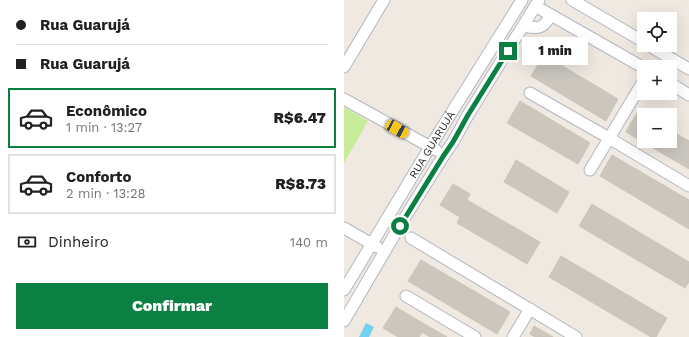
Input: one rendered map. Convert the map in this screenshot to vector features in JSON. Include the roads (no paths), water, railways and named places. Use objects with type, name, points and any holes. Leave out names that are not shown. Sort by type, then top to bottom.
[{"type":"street","points":[[344,67],[384,0]]},
{"type":"street","name":"RUA GUARUJÁ","points":[[344,290],[430,147],[522,0]]},
{"type":"street","points":[[572,0],[637,38]]},
{"type":"street","points":[[537,3],[551,15],[637,64]]},
{"type":"street","name":"RUA GUARUJÁ","points":[[344,321],[384,251],[453,142],[537,3]]},
{"type":"street","points":[[523,26],[535,28],[541,27],[551,15]]},
{"type":"street","points":[[660,52],[689,69]]},
{"type":"street","points":[[677,87],[689,95]]},
{"type":"street","points":[[590,170],[637,92]]},
{"type":"street","points":[[530,93],[689,186]]},
{"type":"street","points":[[344,99],[444,155]]},
{"type":"street","points":[[344,228],[384,251]]},
{"type":"street","points":[[411,238],[576,337]]},
{"type":"street","points":[[406,296],[475,337]]},
{"type":"street","points":[[513,337],[530,309]]},
{"type":"water","points":[[366,323],[374,327],[369,337],[359,337]]}]
